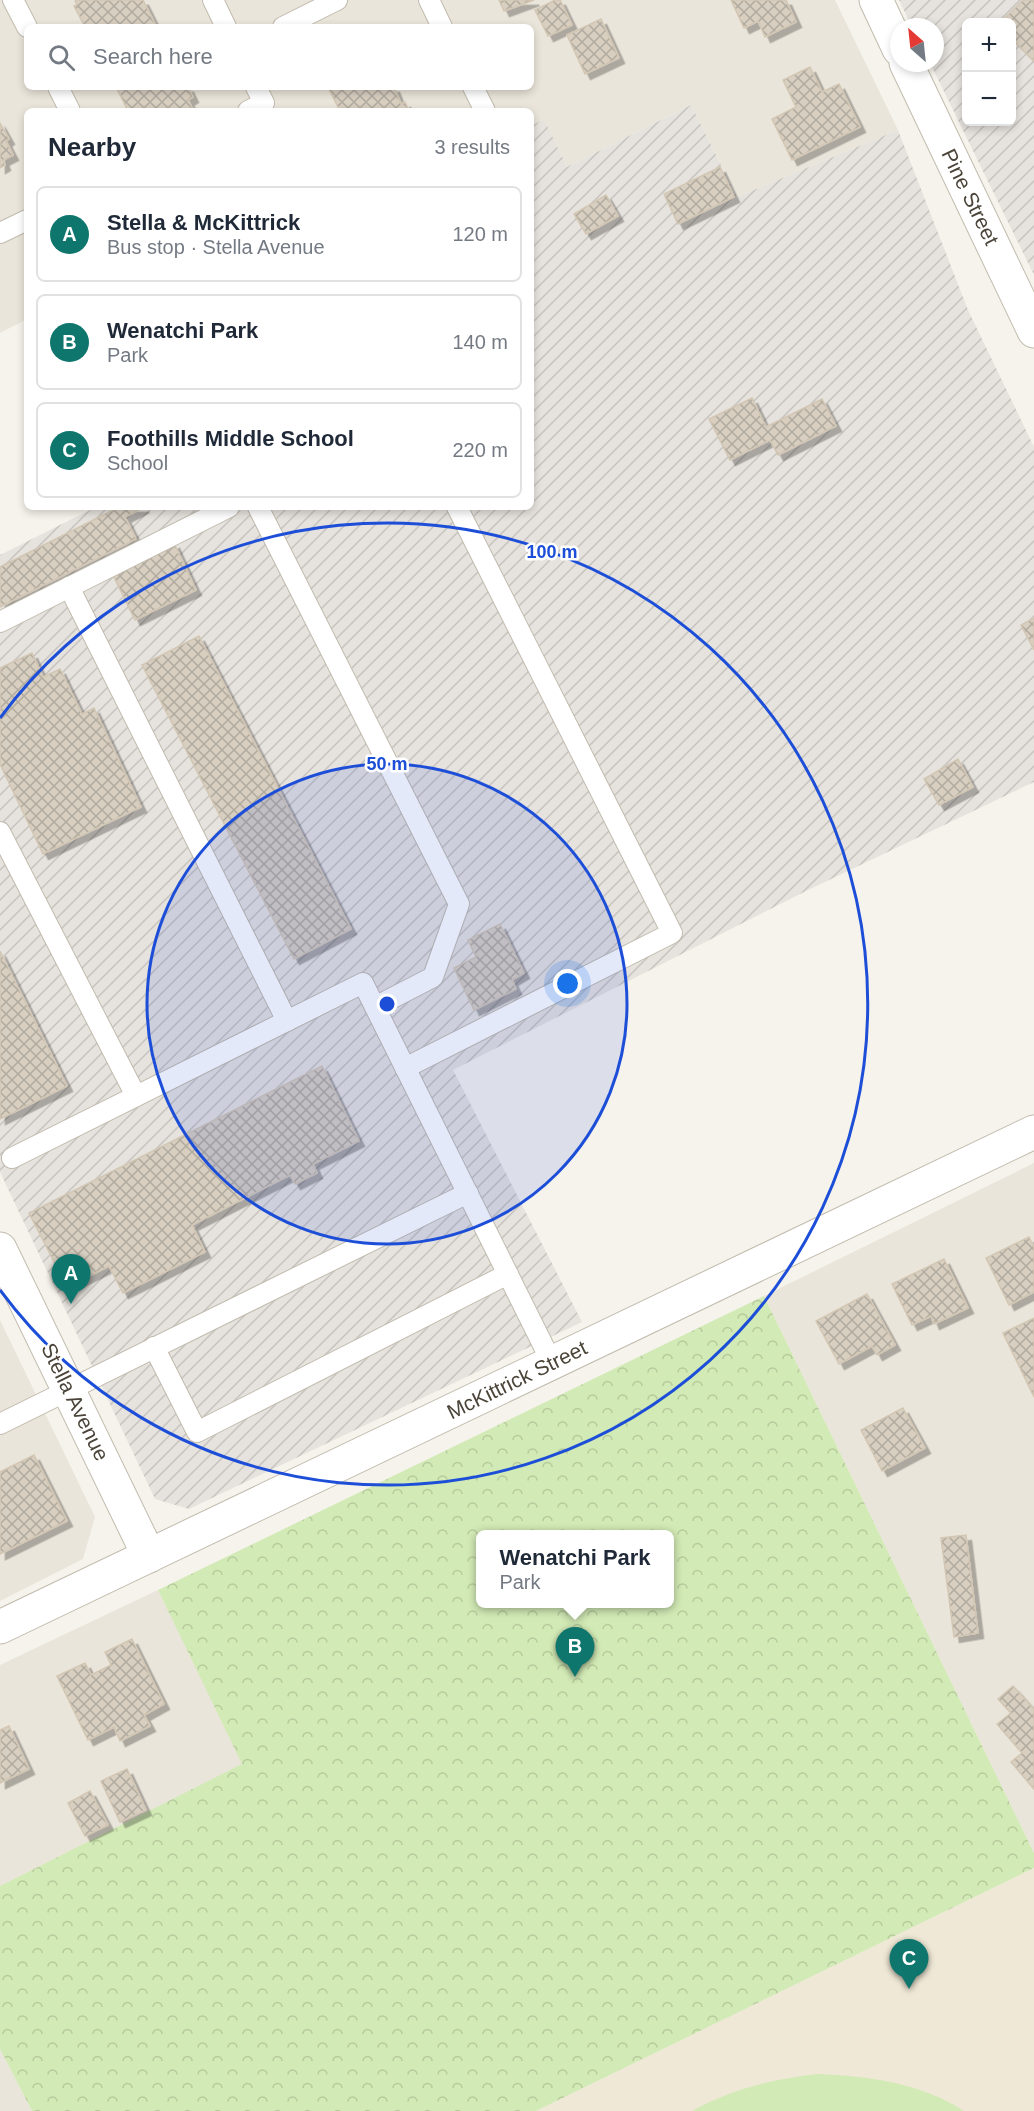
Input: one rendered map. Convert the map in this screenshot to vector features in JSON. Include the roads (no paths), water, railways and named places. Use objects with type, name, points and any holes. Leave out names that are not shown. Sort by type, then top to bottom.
[{"type":"street","points":[[876,0],[890,30]]},
{"type":"street","name":"Pine Street","points":[[910,72],[1034,331]]},
{"type":"street","name":"McKittrick Street","points":[[0,1627],[1034,1132]]},
{"type":"street","name":"Stella Avenue","points":[[0,1249],[149,1556]]},
{"type":"lane","points":[[13,0],[25,24]]},
{"type":"lane","points":[[213,0],[225,24]]},
{"type":"lane","points":[[289,24],[337,0]]},
{"type":"lane","points":[[429,0],[441,24]]},
{"type":"lane","points":[[60,90],[68,108]]},
{"type":"lane","points":[[254,108],[264,103],[258,90]]},
{"type":"lane","points":[[474,90],[484,108]]},
{"type":"lane","points":[[0,233],[24,221]]},
{"type":"lane","points":[[0,622],[223,510]]},
{"type":"lane","points":[[260,510],[459,904],[433,977],[375,1007]]},
{"type":"lane","points":[[405,1068],[672,933],[459,510]]},
{"type":"lane","points":[[69,587],[287,1021]]},
{"type":"lane","points":[[0,832],[136,1096]]},
{"type":"lane","points":[[12,1158],[363,983],[552,1363]]},
{"type":"lane","points":[[0,1424],[468,1193]]},
{"type":"lane","points":[[154,1347],[197,1432],[508,1274]]},
{"type":"place","name":"Stella & McKittrick","points":[[71,1304]]},
{"type":"place","name":"Wenatchi Park","points":[[575,1677]]},
{"type":"place","name":"Foothills Middle School","points":[[909,1989]]}]
